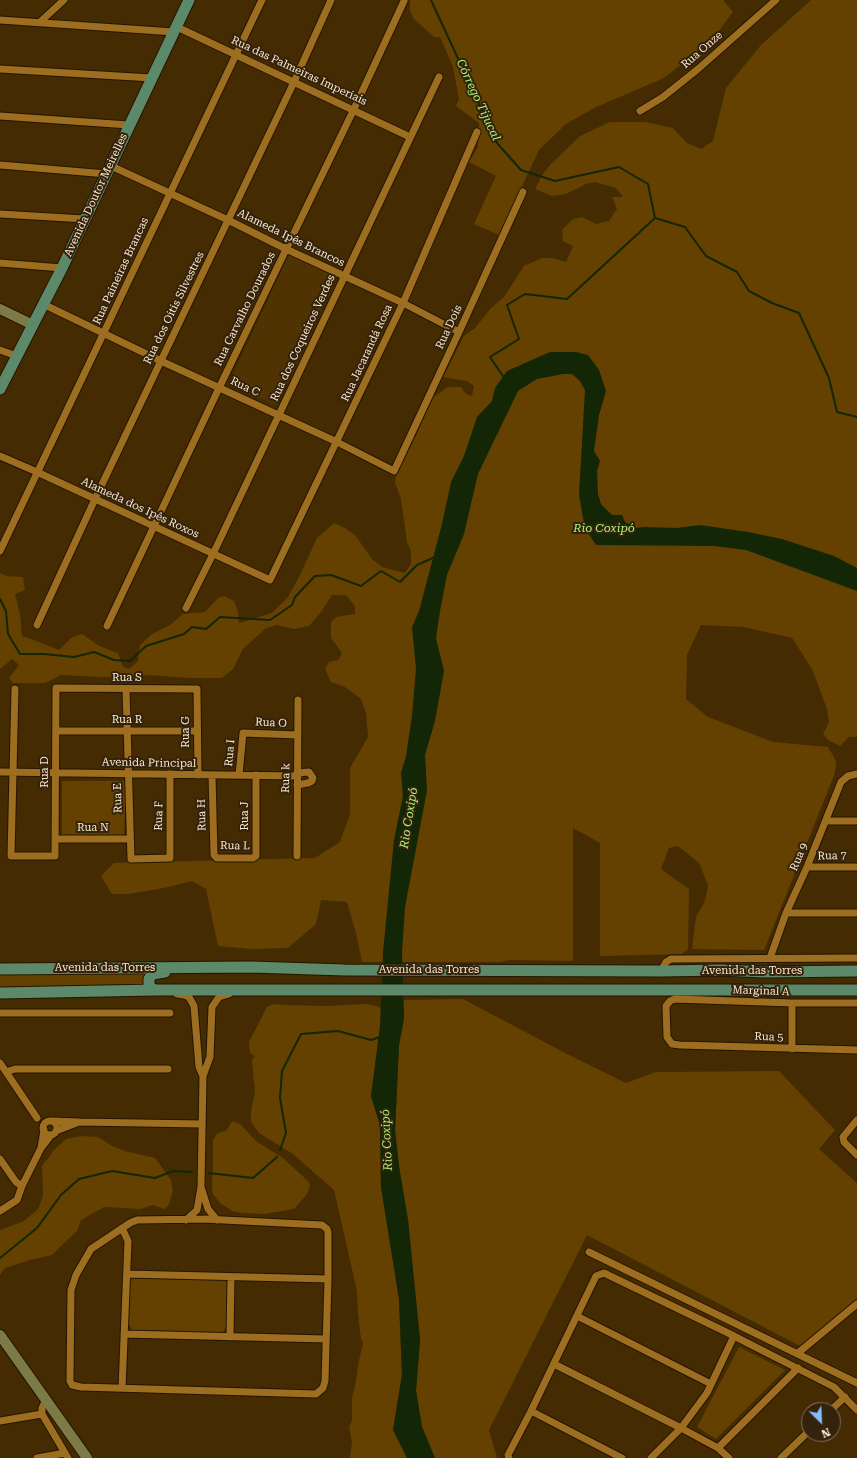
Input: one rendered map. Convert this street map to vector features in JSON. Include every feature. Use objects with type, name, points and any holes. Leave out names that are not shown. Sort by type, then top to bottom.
[{"type":"main road","name":"Avenida Doutor Meirelles","points":[[0,390],[62,268],[189,0]]},
{"type":"main road","name":"Avenida das Torres","points":[[0,969],[251,967],[346,970],[857,971]]},
{"type":"main road","points":[[156,990],[151,988],[149,979],[152,974],[160,972],[213,972],[251,967]]},
{"type":"main road","points":[[718,990],[722,977],[721,970]]},
{"type":"main road","points":[[749,990],[746,982],[747,978],[755,971]]},
{"type":"main road","name":"Avenida das Torres","points":[[0,993],[156,990],[857,990]]},
{"type":"street","points":[[40,22],[64,0]]},
{"type":"street","name":"Rua Paineiras Brancas","points":[[0,551],[262,0]]},
{"type":"street","name":"Rua dos Oitis Silvestres","points":[[37,625],[95,499],[294,82],[331,0]]},
{"type":"street","name":"Rua Onze","points":[[640,112],[654,104],[669,92],[776,0]]},
{"type":"street","name":"Rua Carvalho Dourados","points":[[107,626],[404,1]]},
{"type":"street","points":[[0,20],[176,30]]},
{"type":"street","name":"Rua das Palmeiras Imperiais","points":[[176,30],[236,54],[410,137]]},
{"type":"street","points":[[0,69],[152,78]]},
{"type":"street","name":"Rua dos Coqueiros Verdes","points":[[186,608],[439,77]]},
{"type":"street","points":[[0,116],[129,125]]},
{"type":"street","name":"Rua Jacarandá Rosa","points":[[270,580],[403,303],[477,132]]},
{"type":"street","name":"Alameda Ipês Brancos","points":[[0,165],[109,170],[170,192],[286,249],[403,303],[460,332]]},
{"type":"street","name":"Rua Dois","points":[[394,471],[460,332],[523,192]]},
{"type":"street","points":[[0,214],[85,219]]},
{"type":"street","points":[[0,263],[62,268]]},
{"type":"street","name":"Rua C","points":[[43,304],[161,361],[337,442],[394,471]]},
{"type":"street","points":[[0,309],[32,325]]},
{"type":"street","points":[[0,350],[16,356]]},
{"type":"street","name":"Alameda dos Ipês Roxos","points":[[0,456],[270,580]]},
{"type":"street","name":"Rua S","points":[[56,688],[197,689]]},
{"type":"street","name":"Rua D","points":[[13,773],[11,856],[55,856],[56,688]]},
{"type":"street","name":"Rua E","points":[[126,689],[131,859]]},
{"type":"street","name":"Rua G","points":[[197,689],[198,775]]},
{"type":"street","points":[[13,773],[14,690]]},
{"type":"street","name":"Rua k","points":[[297,856],[298,700]]},
{"type":"street","name":"Rua R","points":[[56,731],[198,731]]},
{"type":"street","name":"Rua O","points":[[243,733],[298,736]]},
{"type":"street","name":"Rua I","points":[[239,775],[243,733]]},
{"type":"street","name":"Avenida Principal","points":[[0,772],[198,775],[298,774]]},
{"type":"street","points":[[297,785],[312,782],[313,778],[309,772],[298,774]]},
{"type":"street","name":"Rua F","points":[[131,859],[170,858],[170,774]]},
{"type":"street","name":"Rua 9","points":[[770,958],[786,913],[807,867],[841,782],[848,776],[857,774]]},
{"type":"street","name":"Rua H","points":[[212,775],[214,855]]},
{"type":"street","name":"Rua J","points":[[256,775],[256,856]]},
{"type":"street","points":[[826,821],[857,821]]},
{"type":"street","name":"Rua N","points":[[55,839],[130,839]]},
{"type":"street","name":"Rua L","points":[[214,855],[217,858],[254,858],[256,856]]},
{"type":"street","name":"Rua 7","points":[[807,867],[857,867]]},
{"type":"street","points":[[786,913],[857,913]]},
{"type":"street","points":[[661,971],[666,962],[671,959],[857,958]]},
{"type":"street","points":[[156,990],[166,994],[184,994],[192,1001],[196,1016],[199,1067],[203,1076]]},
{"type":"street","points":[[186,1220],[196,1210],[201,1187],[203,1076],[210,1058],[213,1004],[223,995],[257,990]]},
{"type":"street","name":"Marginal A","points":[[680,1045],[672,1044],[667,1037],[666,1006],[670,1001],[675,999],[792,1003],[857,1003]]},
{"type":"street","points":[[792,1003],[792,1049]]},
{"type":"street","points":[[0,1013],[170,1013]]},
{"type":"street","name":"Rua 5","points":[[680,1045],[857,1050]]},
{"type":"street","points":[[0,1063],[47,1134],[54,1133],[79,1122]]},
{"type":"street","points":[[6,1072],[15,1069],[168,1069]]},
{"type":"street","points":[[37,1118],[50,1121],[202,1124]]},
{"type":"street","points":[[857,1120],[843,1137],[844,1142],[857,1155]]},
{"type":"street","points":[[41,1148],[45,1124],[50,1121]]},
{"type":"street","points":[[0,1211],[17,1200],[22,1186],[41,1148],[54,1133],[56,1125],[50,1121]]},
{"type":"street","points":[[0,1159],[16,1182],[22,1186]]},
{"type":"street","points":[[201,1187],[208,1209],[217,1220]]},
{"type":"street","points":[[137,1220],[217,1220],[322,1225],[328,1232],[328,1279],[324,1385],[320,1391],[316,1394],[77,1387],[72,1385],[70,1381],[71,1290],[73,1282],[91,1249],[122,1228],[137,1220]]},
{"type":"street","points":[[122,1228],[128,1241],[122,1388]]},
{"type":"street","points":[[589,1252],[857,1383]]},
{"type":"street","points":[[509,1458],[508,1455],[596,1276],[604,1273],[734,1336],[834,1387],[857,1410]]},
{"type":"street","points":[[127,1274],[328,1279]]},
{"type":"street","points":[[230,1337],[231,1277]]},
{"type":"street","points":[[798,1353],[857,1304]]},
{"type":"street","points":[[577,1316],[711,1384]]},
{"type":"street","points":[[124,1334],[326,1339]]},
{"type":"street","points":[[0,1335],[87,1458]]},
{"type":"street","points":[[651,1458],[681,1428],[707,1393],[734,1336]]},
{"type":"street","points":[[554,1364],[681,1428],[718,1448],[729,1458]]},
{"type":"street","points":[[718,1448],[798,1368]]},
{"type":"street","points":[[840,1402],[845,1397]]},
{"type":"street","points":[[37,1458],[67,1456],[42,1414],[42,1408],[46,1400]]},
{"type":"street","points":[[530,1411],[622,1458]]},
{"type":"street","points":[[0,1422],[42,1414]]},
{"type":"street","points":[[781,1458],[801,1439]]},
{"type":"shaded area","points":[[410,0],[723,0],[733,12],[712,40],[664,78],[594,108],[566,124],[539,150],[499,235],[474,224],[496,176],[469,162],[478,147],[479,123],[456,106],[459,99],[453,67],[440,37],[434,37],[414,19],[410,11]]},
{"type":"shaded area","points":[[811,0],[857,0],[857,737],[849,737],[840,746],[828,740],[823,734],[829,722],[827,709],[812,669],[792,638],[743,627],[701,625],[687,655],[686,699],[708,717],[773,742],[828,747],[836,761],[835,773],[764,950],[692,949],[696,917],[705,901],[708,885],[699,863],[678,846],[669,848],[661,869],[689,889],[688,949],[682,954],[600,956],[600,843],[573,828],[573,961],[509,960],[500,962],[362,962],[356,933],[347,902],[321,900],[316,924],[288,948],[251,949],[218,946],[206,889],[192,881],[169,887],[129,894],[112,894],[101,876],[114,863],[315,858],[340,842],[350,814],[350,768],[368,737],[366,713],[361,699],[345,687],[331,682],[325,669],[329,662],[338,660],[342,653],[331,638],[331,622],[336,617],[355,614],[355,606],[346,595],[332,595],[321,612],[309,626],[294,629],[277,625],[266,628],[243,649],[233,669],[222,678],[189,678],[149,675],[101,677],[61,675],[45,683],[13,683],[9,678],[19,665],[12,659],[0,669],[0,573],[7,576],[23,577],[25,590],[15,594],[20,614],[22,636],[59,650],[71,638],[82,634],[99,646],[118,653],[123,667],[129,669],[138,661],[140,645],[152,634],[170,625],[183,614],[205,612],[218,598],[224,596],[234,601],[238,612],[239,623],[272,613],[288,597],[317,538],[334,523],[355,535],[372,559],[382,567],[405,573],[411,564],[411,551],[407,542],[401,499],[395,483],[396,475],[416,436],[432,398],[448,387],[461,387],[466,394],[472,396],[474,386],[467,381],[443,377],[464,336],[475,328],[491,308],[504,297],[524,266],[542,258],[552,258],[566,262],[573,246],[563,241],[562,230],[573,219],[582,217],[596,224],[609,221],[617,209],[612,197],[623,197],[616,188],[595,182],[586,184],[566,194],[552,196],[535,189],[543,174],[550,165],[580,136],[610,122],[646,122],[673,128],[687,143],[701,149],[713,141],[726,88],[761,45]]},
{"type":"shaded area","points":[[289,254],[337,276],[277,406],[229,384]]},
{"type":"shaded area","points":[[62,781],[126,781],[124,836],[62,838]]},
{"type":"shaded area","points":[[0,974],[149,974],[146,987],[0,988]]},
{"type":"shaded area","points":[[463,999],[569,1055],[626,1083],[656,1072],[779,1071],[835,1130],[819,1149],[857,1183],[857,1298],[802,1347],[587,1235],[489,1430],[497,1458],[435,1458],[422,1427],[416,1391],[420,1340],[408,1220],[395,1131],[399,1045],[404,1018],[403,1000]]},
{"type":"shaded area","points":[[273,1004],[325,1006],[367,1004],[381,1008],[371,1096],[380,1125],[381,1187],[399,1299],[402,1375],[393,1430],[407,1458],[350,1458],[352,1442],[349,1427],[352,1420],[352,1398],[363,1343],[361,1339],[358,1314],[357,1291],[334,1190],[293,1154],[259,1133],[251,1122],[251,1111],[255,1092],[252,1060],[255,1056],[250,1053],[249,1042],[267,1007]]},
{"type":"shaded area","points":[[232,1121],[240,1124],[256,1141],[283,1158],[309,1182],[310,1186],[307,1194],[294,1209],[264,1214],[242,1213],[232,1211],[220,1203],[213,1194],[213,1140],[217,1134],[227,1130]]},
{"type":"shaded area","points":[[82,1136],[98,1137],[112,1146],[125,1151],[155,1158],[171,1180],[173,1191],[169,1204],[165,1209],[153,1205],[140,1209],[104,1207],[81,1220],[77,1231],[52,1255],[5,1268],[0,1275],[0,1230],[24,1221],[38,1209],[43,1196],[42,1166],[45,1161],[66,1139]]},
{"type":"shaded area","points":[[132,1277],[224,1279],[228,1284],[226,1328],[220,1333],[132,1330],[128,1322],[129,1280]]},
{"type":"shaded area","points":[[739,1347],[785,1370],[716,1439],[697,1427]]},
{"type":"water","name":"Rio Coxipó","points":[[550,352],[576,352],[588,355],[599,370],[606,391],[599,415],[594,451],[600,461],[597,471],[598,494],[601,504],[612,515],[622,515],[625,522],[636,528],[677,528],[700,525],[782,539],[834,556],[857,568],[857,591],[746,550],[714,546],[596,545],[586,530],[579,495],[585,390],[580,381],[572,374],[563,374],[537,379],[518,391],[478,474],[464,534],[447,575],[436,638],[444,671],[435,721],[425,755],[427,790],[405,907],[402,952],[404,1018],[399,1045],[395,1130],[408,1220],[420,1340],[416,1391],[422,1427],[435,1458],[407,1458],[393,1430],[402,1375],[399,1299],[381,1187],[380,1125],[371,1096],[380,1027],[383,952],[394,840],[403,796],[401,773],[406,756],[412,716],[416,669],[412,627],[419,611],[442,524],[451,482],[464,456],[477,417],[492,401],[495,388],[507,371]]},
{"type":"waterway","name":"Córrego Tijucal","points":[[431,0],[497,143],[521,170],[555,181],[619,167],[648,184],[655,218],[685,227],[706,256],[737,272],[749,291],[772,303],[799,313],[829,378],[837,412],[857,417]]},
{"type":"waterway","name":"Córrego Tijucal","points":[[505,379],[490,357],[519,339],[507,305],[525,294],[567,299],[655,218]]},
{"type":"waterway","points":[[0,599],[6,611],[8,634],[20,654],[44,654],[74,657],[94,652],[114,660],[130,661],[146,646],[184,634],[192,627],[206,629],[220,617],[270,620],[292,605],[295,597],[315,576],[331,575],[361,586],[381,571],[400,582],[417,565],[435,557]]},
{"type":"waterway","points":[[280,1150],[286,1133],[280,1098],[282,1071],[301,1034],[338,1031],[371,1040],[380,1037]]},
{"type":"waterway","points":[[209,1173],[253,1178],[277,1157]]},
{"type":"waterway","points":[[0,1258],[37,1228],[61,1195],[79,1179],[112,1171],[155,1178],[173,1171],[192,1172]]}]
